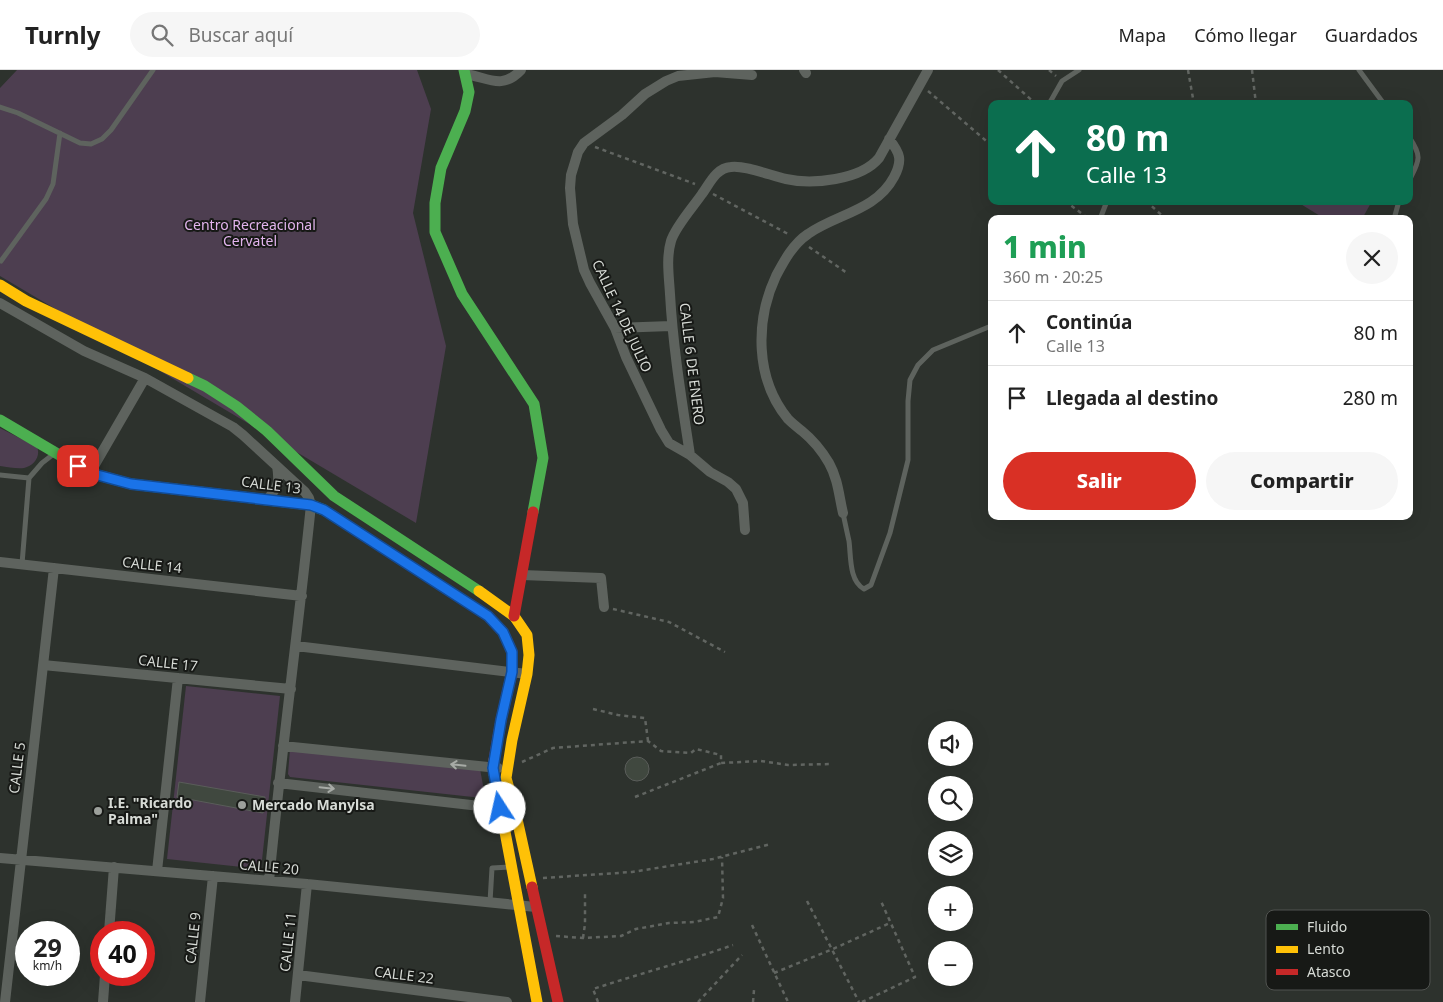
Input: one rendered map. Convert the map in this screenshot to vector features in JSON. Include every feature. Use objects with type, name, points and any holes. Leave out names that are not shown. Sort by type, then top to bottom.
[{"type":"street","points":[[514,616],[542,458],[534,404],[462,294],[435,232],[435,203],[441,168],[465,111],[469,92],[465,72],[495,82],[503,82],[516,76],[521,70]]},
{"type":"street","name":"CALLE 6 DE ENERO","points":[[690,455],[671,326],[668,266],[670,242],[677,229],[714,176],[725,168],[732,166],[789,180],[820,181],[845,177],[864,170],[875,162],[928,70]]},
{"type":"street","name":"CALLE 14 DE JULIO","points":[[744,530],[743,503],[739,493],[732,485],[710,472],[690,455],[669,442],[661,430],[626,357],[615,328],[584,270],[573,224],[570,188],[571,175],[578,152],[584,143],[622,115],[644,94],[666,81],[690,72],[715,72],[752,76]]},
{"type":"street","points":[[843,514],[838,484],[829,464],[817,446],[794,425],[782,410],[772,392],[763,364],[762,332],[766,301],[776,276],[784,261],[799,241],[816,228],[849,214],[874,200],[887,187],[896,174],[899,164],[897,150],[889,139]]},
{"type":"street","points":[[0,285],[26,301],[205,386],[236,406],[267,431],[334,496],[514,616],[527,635],[529,655],[527,674],[512,740],[506,778],[515,810],[558,1002]]},
{"type":"street","points":[[0,303],[84,351],[145,378],[233,427],[305,492],[309,498],[311,505],[302,596],[278,783],[269,881]]},
{"type":"street","points":[[615,328],[671,326]]},
{"type":"street","points":[[90,473],[145,378]]},
{"type":"street","name":"CALLE 13","points":[[0,420],[90,473],[131,484],[311,505],[324,510],[488,616],[503,632],[512,652],[512,672],[493,768],[537,1002]]},
{"type":"street","points":[[267,500],[277,488],[279,478],[277,466]]},
{"type":"street","name":"CALLE 14","points":[[0,562],[302,596]]},
{"type":"street","name":"CALLE 5","points":[[5,1002],[54,568]]},
{"type":"street","points":[[522,575],[601,578],[604,608]]},
{"type":"street","points":[[296,646],[527,674]]},
{"type":"street","name":"CALLE 17","points":[[44,665],[290,689]]},
{"type":"street","points":[[157,871],[178,678]]},
{"type":"street","points":[[283,746],[507,769]]},
{"type":"street","points":[[278,783],[515,810]]},
{"type":"street","name":"CALLE 20","points":[[0,858],[307,884],[536,907]]},
{"type":"street","points":[[110,921],[114,868]]},
{"type":"street","name":"CALLE 9","points":[[200,1002],[213,876]]},
{"type":"street","name":"CALLE 11","points":[[295,1002],[307,884]]},
{"type":"street","name":"CALLE 22","points":[[298,975],[507,1002]]},
{"type":"street","points":[[103,1002],[104,986]]},
{"type":"lane","points":[[0,107],[18,112],[80,143],[91,144],[102,140],[111,130],[153,70]]},
{"type":"lane","points":[[1051,100],[1062,81],[1079,70]]},
{"type":"lane","points":[[1359,70],[1381,100]]},
{"type":"lane","points":[[1,261],[46,199],[53,184],[60,133]]},
{"type":"lane","points":[[1413,142],[1418,155],[1417,166],[1413,174]]},
{"type":"lane","points":[[843,514],[853,574],[859,586],[864,589],[871,585],[890,533],[908,460],[910,380],[918,365],[933,350],[988,327]]},
{"type":"lane","points":[[22,564],[30,478],[42,463],[55,452]]},
{"type":"lane","points":[[0,475],[30,478]]},
{"type":"lane","points":[[490,902],[492,868],[511,866]]},
{"type":"path","points":[[998,70],[1032,100]]},
{"type":"path","points":[[1188,70],[1193,100]]},
{"type":"path","points":[[1252,70],[1256,100]]},
{"type":"path","points":[[921,84],[988,142]]},
{"type":"path","points":[[584,143],[695,183],[799,241],[847,273]]},
{"type":"path","points":[[1070,205],[1084,215]]},
{"type":"path","points":[[1150,205],[1162,215]]},
{"type":"path","points":[[604,608],[669,622],[725,652]]},
{"type":"path","points":[[593,709],[618,715],[645,718],[648,741]]},
{"type":"path","points":[[507,769],[553,748],[648,741],[661,751],[691,753],[696,749],[721,755],[721,763]]},
{"type":"path","points":[[636,797],[721,763],[831,764]]},
{"type":"path","points":[[530,879],[632,872],[722,856],[771,844]]},
{"type":"path","points":[[542,936],[583,938],[621,936],[636,929],[718,917],[723,898],[722,856]]},
{"type":"path","points":[[583,938],[585,892]]},
{"type":"path","points":[[807,901],[860,1002],[915,977],[880,899]]},
{"type":"path","points":[[774,973],[890,923]]},
{"type":"path","points":[[752,926],[788,1002]]},
{"type":"path","points":[[598,1002],[593,988],[694,959],[733,945]]},
{"type":"path","points":[[698,1002],[742,955]]},
{"type":"path","points":[[753,1002],[754,990]]},
{"type":"green space","name":"Centro Recreacional Cervatel","points":[[17,70],[417,70],[431,109],[413,213],[446,346],[416,523],[0,276],[0,88]]},
{"type":"green space","points":[[1302,205],[1370,205],[1364,215],[1318,215]]},
{"type":"green space","points":[[0,428],[37,447],[38,454],[34,463],[24,468],[0,466]]},
{"type":"green space","points":[[186,686],[280,696],[261,869],[167,859]]},
{"type":"green space","points":[[290,749],[480,769],[485,796],[482,798],[290,777],[288,774]]},
{"type":"building","points":[[637,757],[642,758],[648,764],[648,774],[642,780],[637,781],[632,780],[626,774],[625,769],[626,764],[632,758]]},
{"type":"building","name":"Mercado Manylsa","points":[[179,782],[265,797],[263,813],[177,797]]},
{"type":"traffic: fast","points":[[464,70],[469,92],[465,111],[441,168],[435,203],[435,232],[462,294],[534,404],[543,458],[533,512]]},
{"type":"traffic: fast","points":[[188,378],[205,386],[236,406],[267,431],[334,496],[479,591]]},
{"type":"traffic: fast","points":[[0,420],[90,473],[131,484],[311,505],[324,510],[341,521]]},
{"type":"traffic: slow","points":[[0,285],[26,301],[188,378]]},
{"type":"traffic: slow","points":[[479,591],[514,616],[527,635],[529,655],[527,674],[512,740],[506,778],[532,887]]},
{"type":"traffic: slow","points":[[494,760],[493,768],[537,1002]]},
{"type":"traffic: jam","points":[[514,616],[533,512]]},
{"type":"traffic: jam","points":[[341,521],[488,616],[503,632],[512,652],[512,672],[494,760]]},
{"type":"traffic: jam","points":[[532,887],[558,1002]]},
{"type":"place","name":"Mercado Manylsa","points":[[242,805]]},
{"type":"place","name":"I.E. \"Ricardo Palma\"","points":[[98,811]]},
{"type":"route","points":[[78,466],[90,473],[131,484],[311,505],[324,510],[488,616],[503,632],[512,652],[512,672],[493,768],[500,808]]}]
